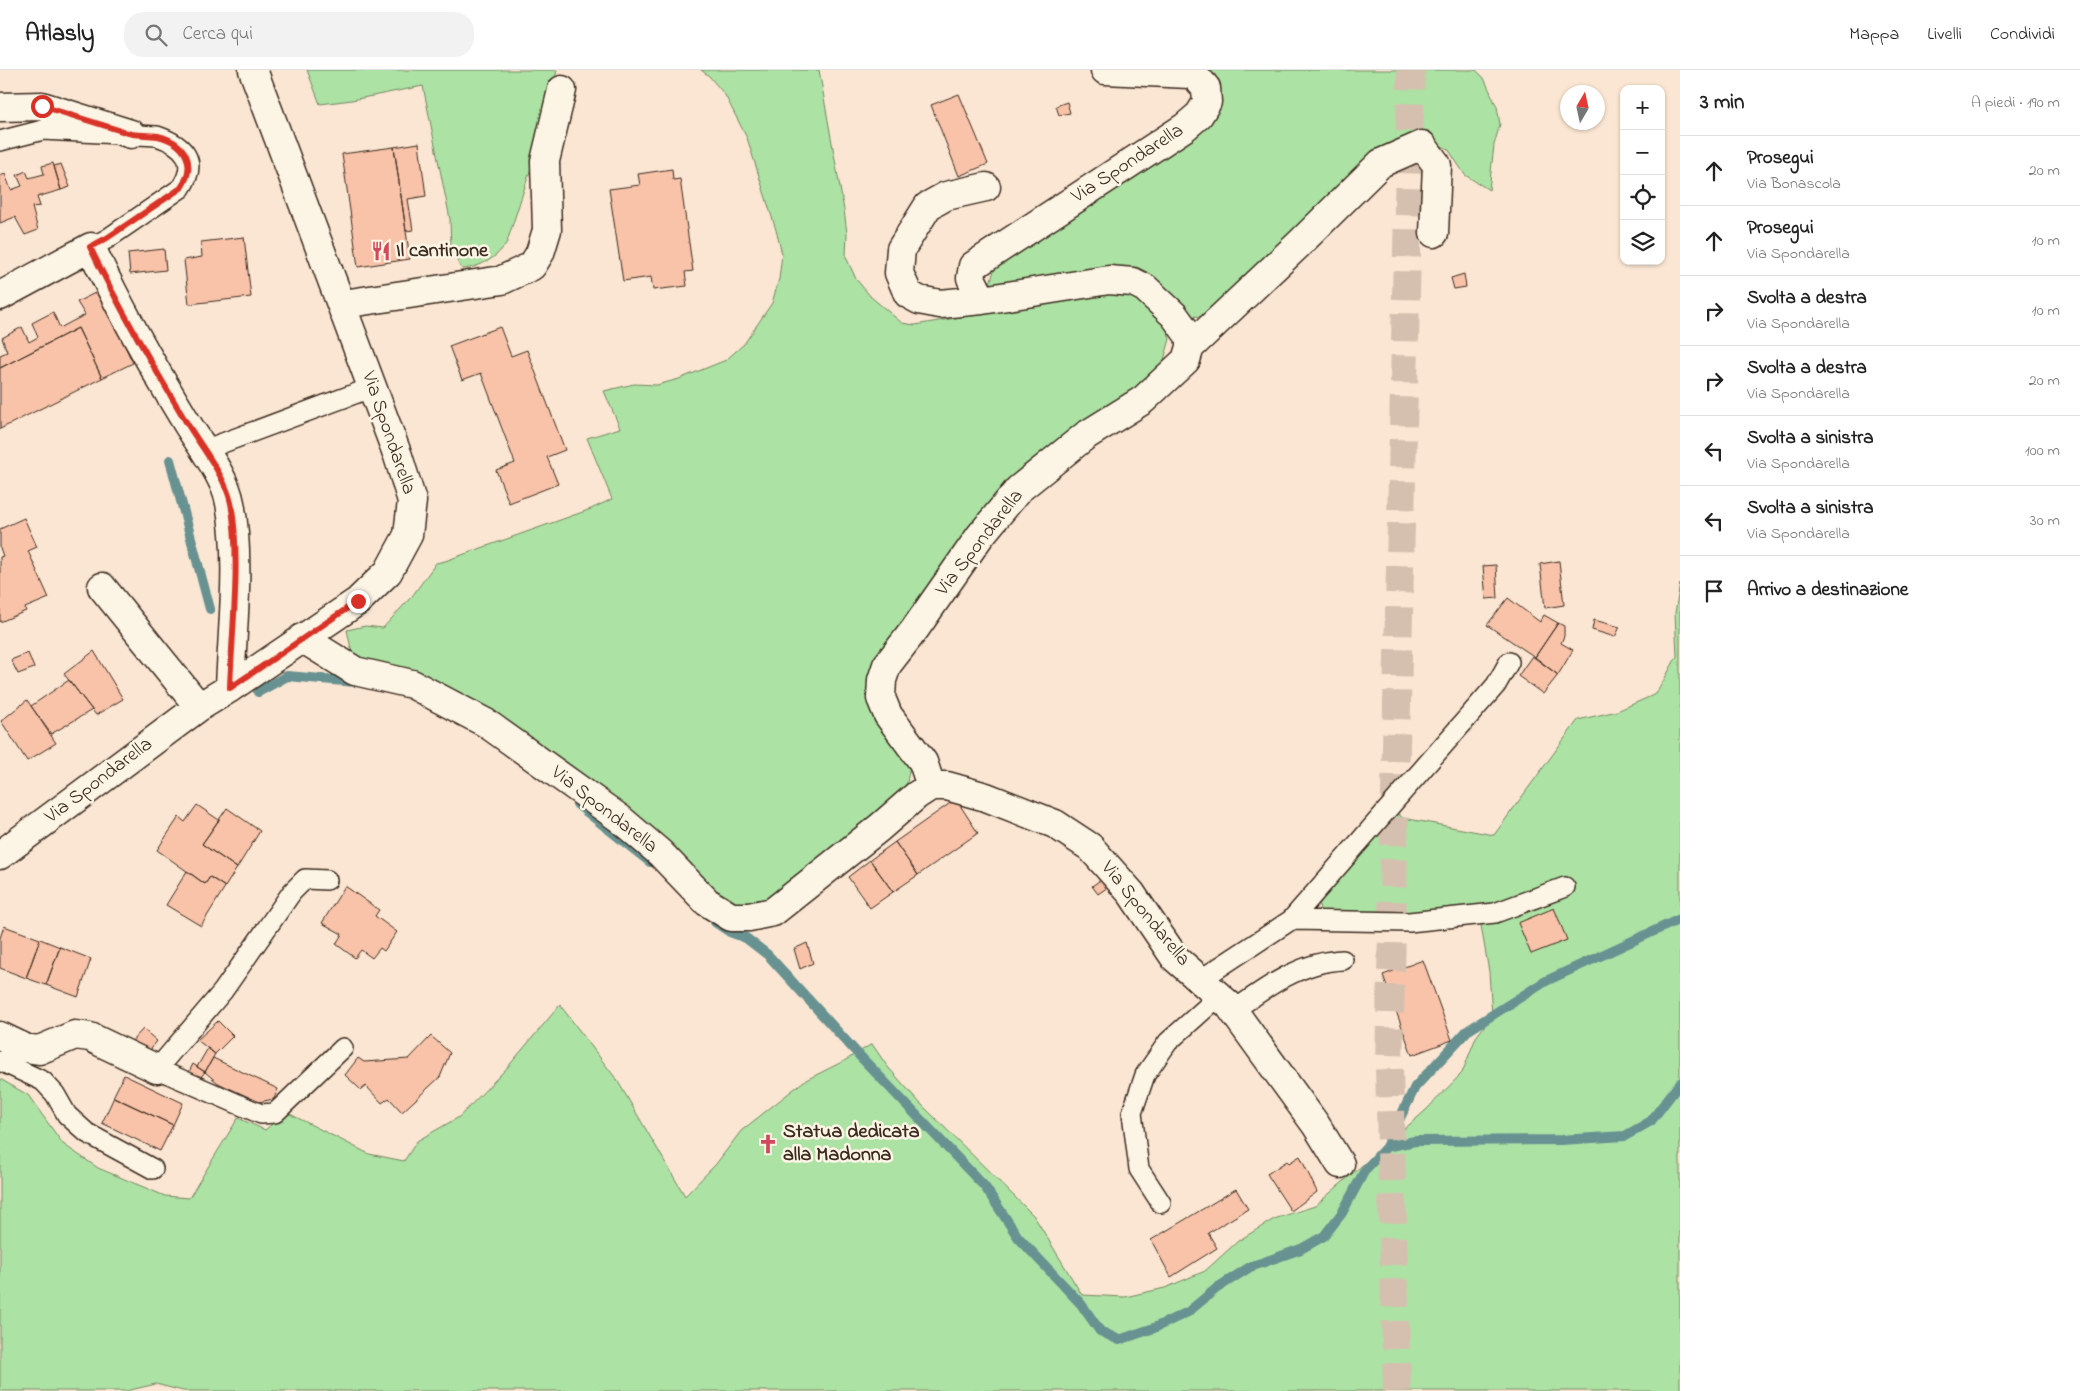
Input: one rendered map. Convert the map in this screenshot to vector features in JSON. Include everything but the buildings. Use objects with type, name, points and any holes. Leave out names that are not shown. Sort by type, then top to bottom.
[{"type":"street","name":"Via Spondarella","points":[[0,856],[198,707],[230,688],[358,601],[388,572],[408,535],[412,501],[398,456],[343,304],[253,70]]},
{"type":"street","name":"Via Spondarella","points":[[982,300],[972,278],[973,266],[1185,128],[1199,115],[1206,102],[1206,88],[1201,81],[1189,74],[1105,70]]},
{"type":"street","points":[[343,304],[502,280],[532,266],[540,253],[547,230],[545,161],[562,90]]},
{"type":"street","points":[[0,107],[42,106],[131,134]]},
{"type":"street","name":"Via Spondarella","points":[[931,786],[923,762],[888,715],[881,698],[882,680],[888,665],[980,536],[1019,490],[1086,436],[1143,400],[1186,360],[1190,347],[1298,245],[1381,162],[1422,145],[1437,165],[1434,233]]},
{"type":"street","points":[[986,187],[946,196],[928,206],[901,250],[899,273],[908,294],[919,300],[940,304],[982,300],[1109,280],[1133,282],[1145,288],[1174,314],[1190,337],[1190,347]]},
{"type":"street","points":[[0,296],[90,247],[115,295],[220,477],[230,501],[235,562],[230,688]]},
{"type":"street","points":[[102,587],[198,707]]},
{"type":"street","name":"Via Spondarella","points":[[302,638],[355,671],[412,684],[486,723],[619,818],[660,853],[707,902],[730,917],[749,917],[773,912],[931,786],[947,786],[986,797],[1055,824],[1090,847],[1131,893],[1175,958],[1217,996],[1316,1125],[1340,1164]]},
{"type":"street","points":[[0,1036],[25,1048],[39,1050],[75,1034],[90,1037],[157,1069]]},
{"type":"lane","points":[[0,141],[43,130],[131,134],[157,136],[169,140],[179,146],[187,155],[189,166],[188,178],[181,188],[107,238],[90,247]]},
{"type":"lane","points":[[204,450],[373,387]]},
{"type":"lane","points":[[1161,1203],[1139,1169],[1132,1113],[1145,1075],[1168,1042],[1217,996],[1291,920],[1496,685],[1509,662]]},
{"type":"lane","points":[[327,880],[305,880],[292,892],[223,991],[157,1069],[261,1114],[275,1113],[343,1048]]},
{"type":"lane","points":[[1291,920],[1409,922],[1495,913],[1565,888]]},
{"type":"lane","points":[[1217,996],[1265,988],[1298,971],[1328,960],[1343,960]]},
{"type":"lane","points":[[0,1061],[43,1081],[55,1094],[67,1115],[87,1133],[153,1169]]},
{"type":"green space","points":[[307,70],[557,70],[541,137],[507,242],[499,252],[482,264],[462,269],[451,251],[450,219],[423,86],[352,100],[320,104]]},
{"type":"green space","points":[[701,70],[819,70],[844,210],[847,233],[846,257],[856,279],[871,297],[902,323],[915,325],[1113,291],[1124,291],[1154,309],[1167,328],[1170,339],[1160,374],[1094,416],[885,654],[910,765],[906,788],[784,895],[755,905],[731,903],[721,899],[620,809],[362,664],[352,653],[347,630],[365,626],[383,628],[413,595],[436,563],[591,509],[612,499],[587,438],[620,428],[604,391],[634,384],[657,385],[679,379],[726,360],[744,344],[772,303],[779,279],[782,254],[776,230],[747,138],[725,95],[709,76]]},
{"type":"green space","points":[[1195,70],[1476,70],[1484,78],[1497,107],[1500,124],[1494,145],[1489,190],[1465,175],[1448,149],[1429,140],[1209,317],[1192,316],[1159,282],[1131,269],[1100,268],[1037,283],[1005,287],[990,283],[995,268],[1219,89],[1215,74]]},
{"type":"green space","points":[[1680,584],[1680,1391],[183,1391],[156,1384],[126,1391],[0,1391],[0,1079],[28,1095],[63,1144],[98,1168],[165,1196],[189,1198],[238,1118],[265,1130],[286,1112],[369,1154],[404,1161],[417,1141],[459,1117],[506,1069],[560,1005],[617,1080],[685,1196],[716,1164],[741,1131],[804,1081],[844,1061],[872,1044],[887,1066],[920,1103],[1034,1216],[1082,1295],[1125,1297],[1165,1288],[1205,1271],[1238,1241],[1274,1219],[1315,1206],[1425,1111],[1462,1073],[1476,1037],[1492,1016],[1489,972],[1478,908],[1437,912],[1321,914],[1319,905],[1322,900],[1397,813],[1403,818],[1494,835],[1578,720],[1617,711],[1656,694],[1677,656],[1675,613]]},
{"type":"waterway","points":[[170,460],[210,609]]},
{"type":"waterway","points":[[258,692],[287,676],[356,682]]},
{"type":"waterway","points":[[577,804],[650,862]]},
{"type":"waterway","points":[[715,922],[730,932],[746,938],[768,955],[857,1053],[985,1187],[1018,1237],[1081,1304],[1100,1331],[1119,1340],[1154,1328],[1188,1312],[1217,1288],[1250,1267],[1301,1249],[1324,1236],[1342,1213],[1365,1170],[1386,1147],[1415,1087],[1467,1031],[1546,981],[1680,919]]},
{"type":"waterway","points":[[1386,1147],[1415,1141],[1561,1140],[1625,1136],[1651,1121],[1680,1083]]},
{"type":"tunnel","points":[[1397,1391],[1389,1066],[1411,70]]},
{"type":"place","name":"Il cantinone","points":[[381,251]]},
{"type":"place","name":"Statua dedicata alla Madonna","points":[[768,1144]]},
{"type":"route","points":[[42,106],[131,134],[157,136],[169,140],[179,146],[187,155],[189,166],[188,178],[181,188],[107,238],[90,247],[105,278],[185,420],[220,477],[230,501],[235,562],[230,688],[358,601]]}]
